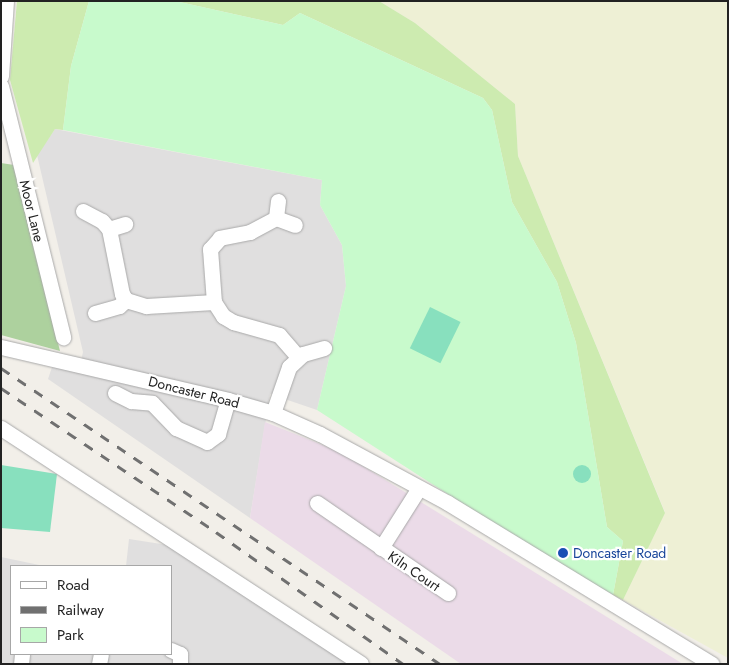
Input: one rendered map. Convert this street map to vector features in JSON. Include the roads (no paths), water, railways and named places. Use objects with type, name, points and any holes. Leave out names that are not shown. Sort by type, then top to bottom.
[{"type":"street","points":[[1,76],[6,1]]},
{"type":"street","name":"Moor Lane","points":[[1,86],[63,337]]},
{"type":"street","points":[[276,218],[278,201]]},
{"type":"street","points":[[83,211],[102,221],[109,229],[122,294],[126,300],[146,306],[214,302]]},
{"type":"street","points":[[295,225],[276,218],[250,232],[220,238],[210,249],[214,302],[223,316],[233,322],[279,335],[298,357]]},
{"type":"street","points":[[109,229],[125,224]]},
{"type":"street","points":[[96,313],[119,306],[126,300]]},
{"type":"street","points":[[273,413],[285,375],[298,357],[312,349],[324,348]]},
{"type":"street","name":"Doncaster Road","points":[[7,349],[228,400],[273,413],[320,434],[419,488],[712,664]]},
{"type":"street","points":[[115,393],[131,401],[152,403],[176,428],[206,442],[218,434],[228,400]]},
{"type":"street","points":[[1,428],[361,664]]},
{"type":"street","name":"Kiln Court","points":[[381,548],[419,488]]},
{"type":"street","name":"Kiln Court","points":[[317,503],[448,594]]},
{"type":"street","points":[[172,650],[180,654],[180,664]]},
{"type":"railway","points":[[1,368],[440,664]]},
{"type":"railway","points":[[1,388],[216,532],[403,664]]},
{"type":"place","name":"Doncaster Road","points":[[563,553]]}]
